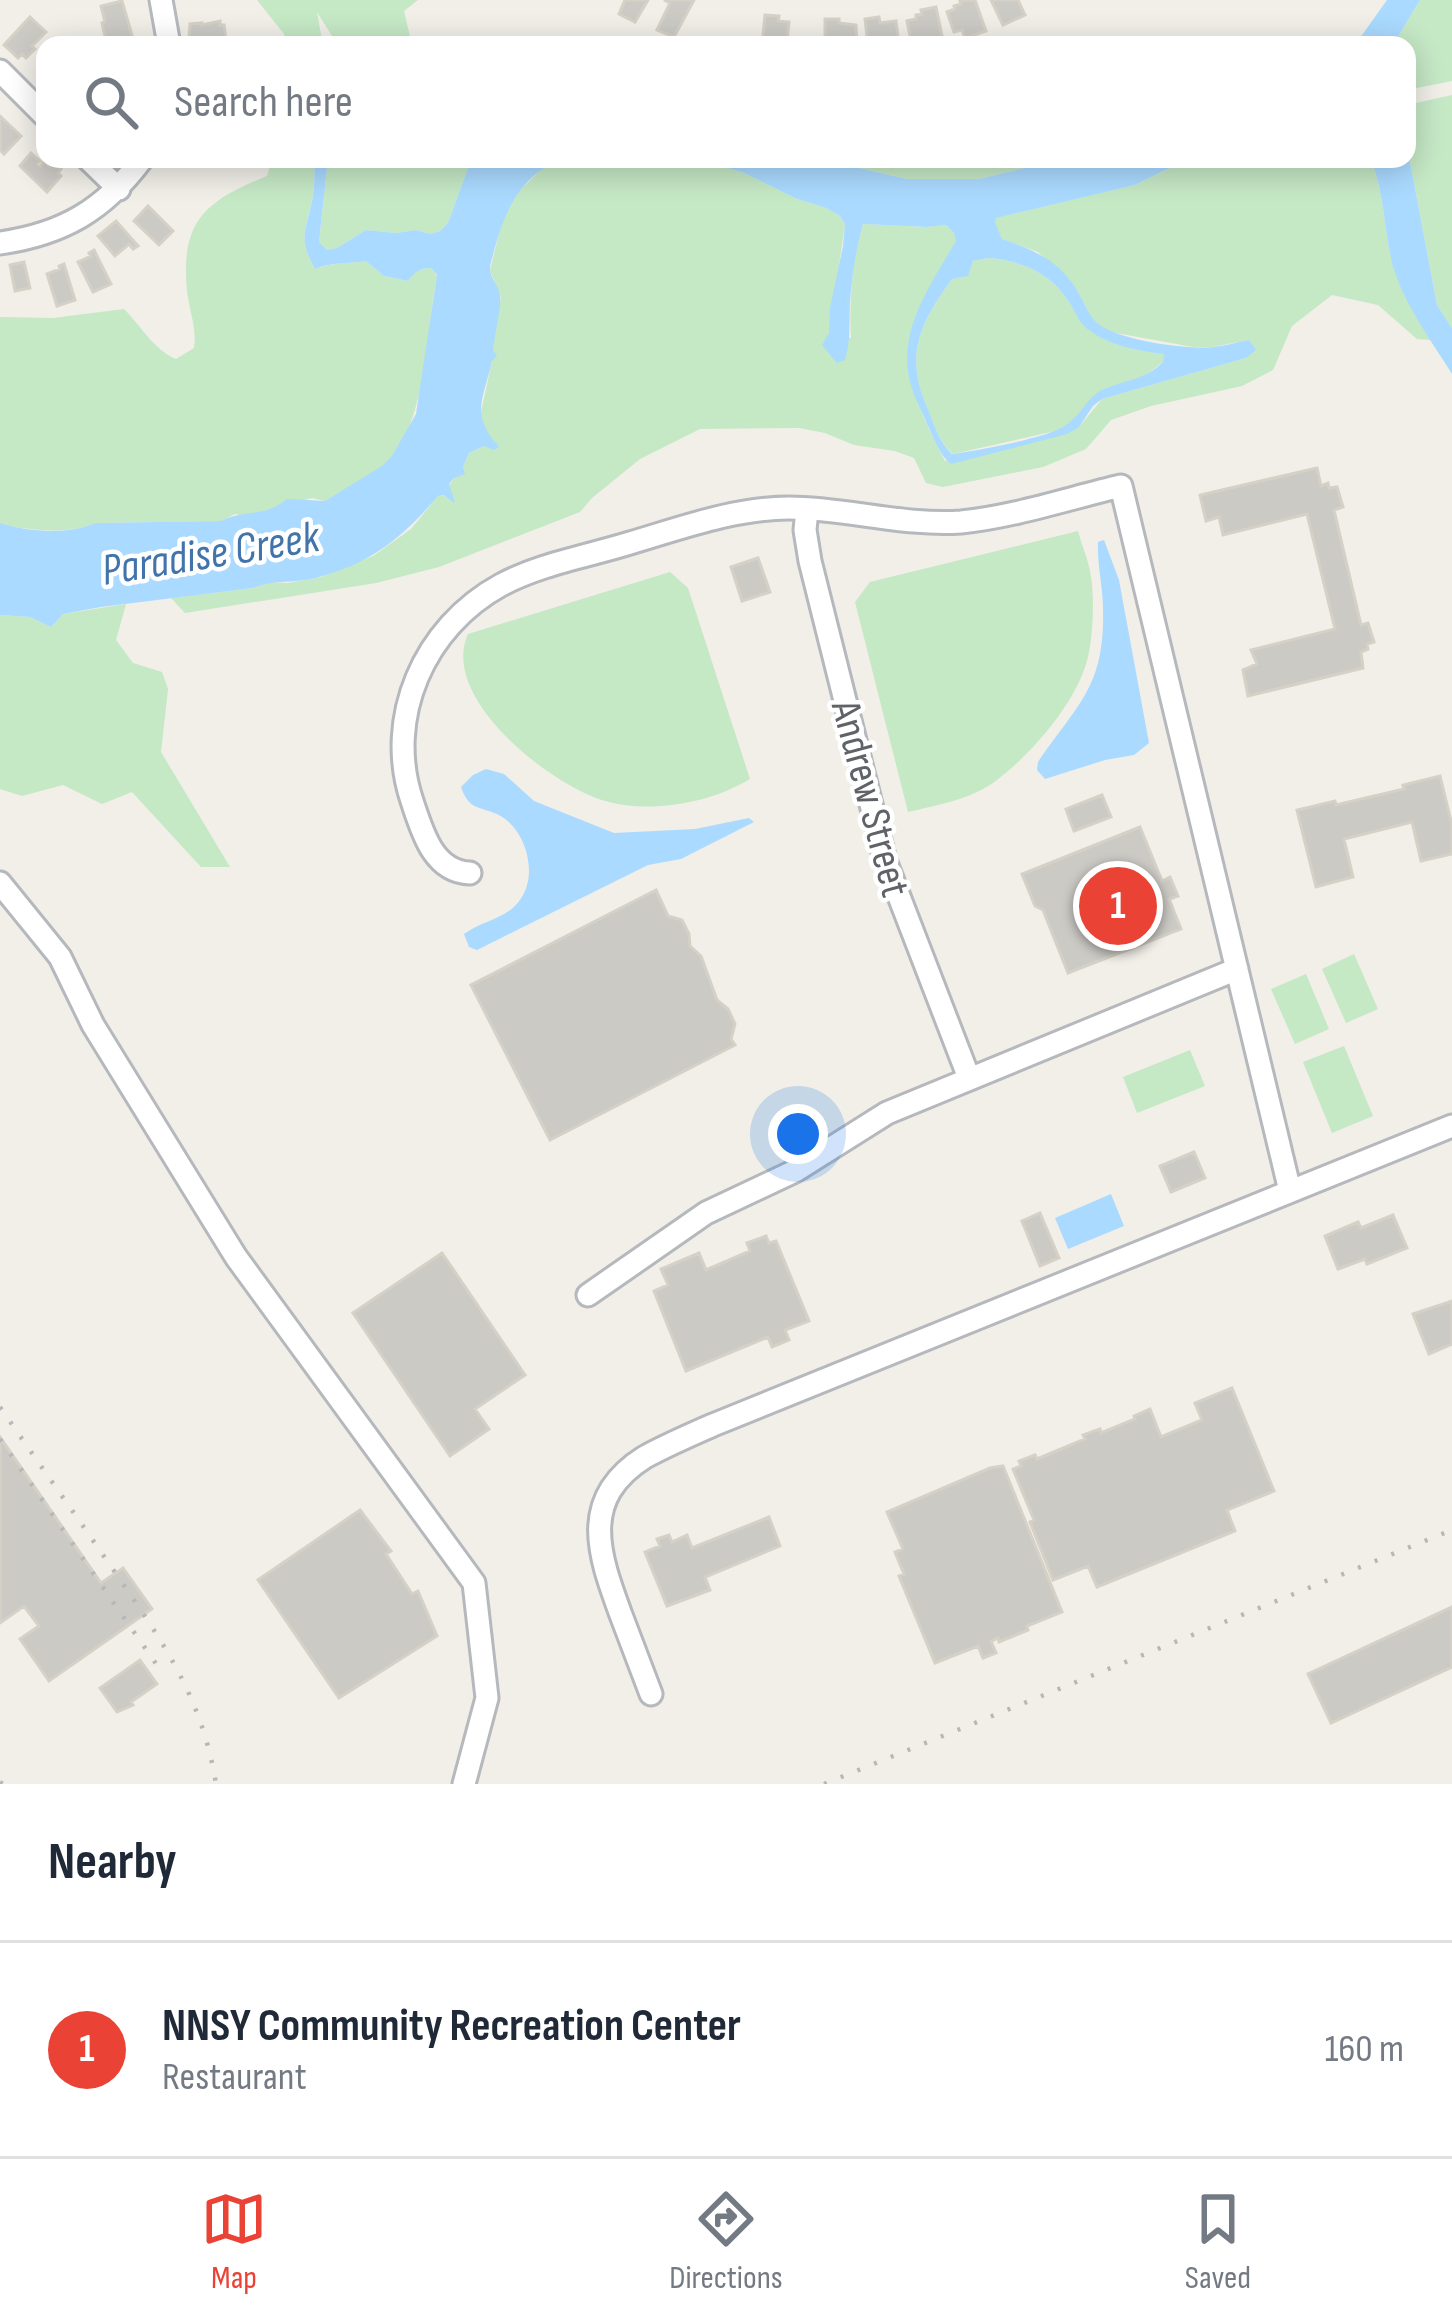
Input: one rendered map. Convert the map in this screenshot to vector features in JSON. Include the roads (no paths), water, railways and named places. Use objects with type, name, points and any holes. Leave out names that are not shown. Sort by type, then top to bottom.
[{"type":"street","points":[[161,0],[168,36]]},
{"type":"street","points":[[0,71],[36,107]]},
{"type":"street","points":[[97,168],[118,189]]},
{"type":"street","points":[[0,243],[60,229],[91,212],[135,168]]},
{"type":"street","points":[[470,873],[446,867],[423,835],[408,791],[404,713],[421,667],[454,621],[489,592],[525,575],[764,509],[956,522],[1121,486],[1290,1191]]},
{"type":"street","name":"Andrew Street","points":[[806,509],[810,561],[885,860],[969,1078]]},
{"type":"street","points":[[0,883],[61,957],[93,1025],[236,1257],[474,1583],[487,1698],[464,1784]]},
{"type":"street","points":[[588,1294],[706,1213],[795,1172],[887,1113],[1237,969]]},
{"type":"street","points":[[651,1694],[602,1563],[598,1529],[614,1486],[641,1460],[730,1418],[1452,1126]]},
{"type":"water","points":[[1387,0],[1420,0],[1398,36],[1361,36]]},
{"type":"water","name":"Paradise Creek","points":[[315,168],[327,168],[319,242],[327,250],[366,230],[440,231],[448,223],[468,168],[544,168],[518,194],[503,221],[491,262],[500,299],[493,351],[497,355],[481,407],[484,425],[499,447],[484,446],[469,453],[465,474],[449,484],[455,503],[438,496],[386,546],[338,571],[311,579],[63,614],[51,627],[30,617],[0,615],[0,523],[48,531],[95,523],[221,521],[270,509],[287,499],[325,501],[392,456],[416,414],[437,275],[431,268],[424,269],[408,281],[384,276],[366,261],[315,269],[304,235]]},
{"type":"water","points":[[728,168],[859,168],[907,179],[979,179],[1025,168],[1170,168],[1135,185],[996,218],[995,223],[1002,239],[1035,252],[1062,271],[1105,328],[1135,339],[1186,347],[1249,340],[1256,350],[1246,358],[1102,399],[1067,434],[951,464],[937,446],[916,398],[907,353],[914,319],[956,241],[954,233],[946,225],[863,224],[852,282],[847,352],[845,360],[837,363],[822,345],[829,333],[845,224],[826,208]],"holes":[[[989,258],[1024,266],[1054,283],[1092,333],[1122,346],[1164,354],[1163,362],[1098,393],[1069,423],[1053,431],[952,454],[938,434],[917,375],[923,327],[952,279],[968,276],[973,261]]]},
{"type":"water","points":[[1374,168],[1411,168],[1437,305],[1452,328],[1452,374],[1397,278]]},
{"type":"water","points":[[1104,540],[1119,580],[1149,743],[1134,755],[1045,779],[1037,770],[1038,762],[1086,693],[1099,658],[1103,609],[1098,542]]},
{"type":"water","points":[[486,769],[504,774],[534,801],[614,833],[695,829],[749,818],[754,822],[681,859],[648,865],[477,950],[469,947],[464,934],[515,906],[529,876],[527,854],[516,831],[504,818],[471,804],[461,787]]},
{"type":"water","points":[[1111,1194],[1124,1226],[1068,1249],[1055,1218]]},
{"type":"railway","points":[[0,1407],[163,1644],[201,1723],[216,1784]]},
{"type":"railway","points":[[0,1439],[161,1671]]},
{"type":"railway","points":[[824,1784],[1452,1530]]},
{"type":"place","name":"NNSY Community Recreation Center","points":[[1118,906]]}]
